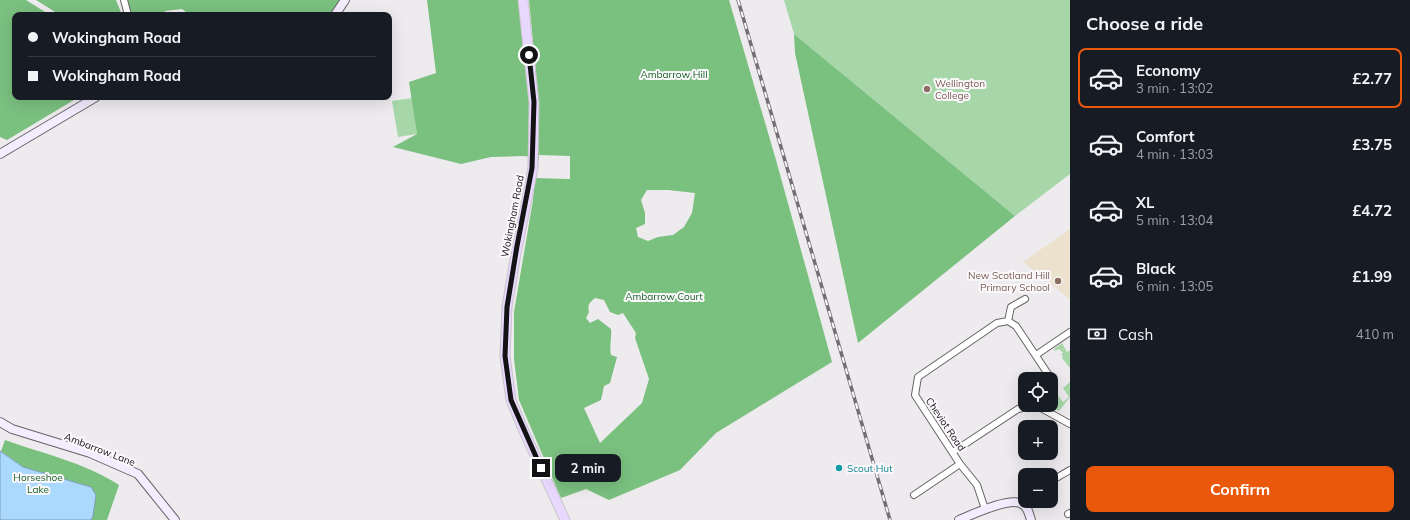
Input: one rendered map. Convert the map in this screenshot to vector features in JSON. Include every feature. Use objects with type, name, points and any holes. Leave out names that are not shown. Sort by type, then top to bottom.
[{"type":"main road","name":"Wokingham Road","points":[[523,0],[534,102],[533,157],[507,307],[505,356],[511,400],[565,520]]},
{"type":"street","points":[[124,0],[127,12]]},
{"type":"street","points":[[337,12],[345,0]]},
{"type":"street","points":[[0,154],[91,100]]},
{"type":"street","points":[[1025,299],[1011,307],[1008,321],[1016,326],[1047,372]]},
{"type":"street","name":"Cheviot Road","points":[[985,509],[977,485],[960,464],[915,395],[918,378],[997,323],[1008,321]]},
{"type":"street","points":[[1036,354],[1070,332]]},
{"type":"street","points":[[953,452],[1018,409]]},
{"type":"street","points":[[1050,412],[1070,424]]},
{"type":"street","name":"Ambarrow Lane","points":[[0,422],[12,429],[90,454],[138,474],[175,520]]},
{"type":"street","points":[[914,495],[960,464]]},
{"type":"street","points":[[1058,477],[1070,470]]},
{"type":"street","points":[[959,520],[985,509],[1018,501]]},
{"type":"street","points":[[1027,508],[1031,520]]},
{"type":"shaded area","name":"New Scotland Hill Primary School","points":[[1070,229],[1070,299],[1023,262]]},
{"type":"green space","points":[[0,0],[26,0],[45,12],[12,12],[12,100],[74,100],[7,140],[0,137]]},
{"type":"green space","points":[[36,0],[116,0],[121,12],[55,12]]},
{"type":"green space","points":[[124,0],[345,0],[337,12],[186,12],[182,9],[165,12],[127,12]]},
{"type":"green space","points":[[427,0],[523,0],[533,157],[491,157],[461,164],[393,147],[417,134],[409,82],[436,73]]},
{"type":"green space","name":"Ambarrow Court","points":[[529,0],[729,0],[776,160],[832,362],[716,433],[680,470],[609,500],[586,489],[561,498],[519,400],[514,359],[514,312],[533,200],[535,178],[570,179],[570,156],[539,155],[539,160],[537,160],[539,103]],"holes":[[[647,190],[668,190],[695,193],[692,213],[684,227],[673,235],[658,237],[648,241],[638,237],[636,228],[645,224],[645,213],[641,200]],[[595,298],[604,300],[610,312],[618,315],[623,313],[636,333],[635,338],[649,379],[642,403],[600,443],[584,408],[601,400],[604,386],[610,383],[617,357],[611,355],[611,329],[598,319],[590,323],[586,318],[589,312],[589,304]]]},
{"type":"green space","points":[[784,0],[1070,0],[1070,174],[1015,216],[794,34]]},
{"type":"green space","points":[[794,34],[1015,216],[858,343],[795,53]]},
{"type":"green space","points":[[412,98],[417,134],[398,137],[392,101]]},
{"type":"green space","points":[[1062,343],[1067,352],[1070,350],[1070,368],[1062,358],[1063,357],[1061,354],[1063,353],[1059,349],[1055,351],[1054,349]]},
{"type":"green space","points":[[1070,382],[1070,397],[1059,411],[1058,396],[1063,402],[1069,397],[1063,388]]},
{"type":"green space","points":[[5,440],[77,464],[119,485],[107,520],[91,520],[93,516],[91,487],[23,467],[1,451]]},
{"type":"water","name":"Horseshoe Lake","points":[[0,451],[23,467],[91,487],[96,495],[91,520],[0,520]]},
{"type":"railway","points":[[738,0],[890,520]]},
{"type":"place","name":"Wellington College","points":[[927,89]]},
{"type":"place","name":"New Scotland Hill Primary School","points":[[1058,281]]},
{"type":"place","name":"Scout Hut","points":[[839,468]]},
{"type":"route","points":[[529,55],[534,102],[533,157],[507,307],[505,356],[511,400],[541,468]]},
{"type":"park label","name":"Ambarrow Hill","points":[[674,74]]}]
